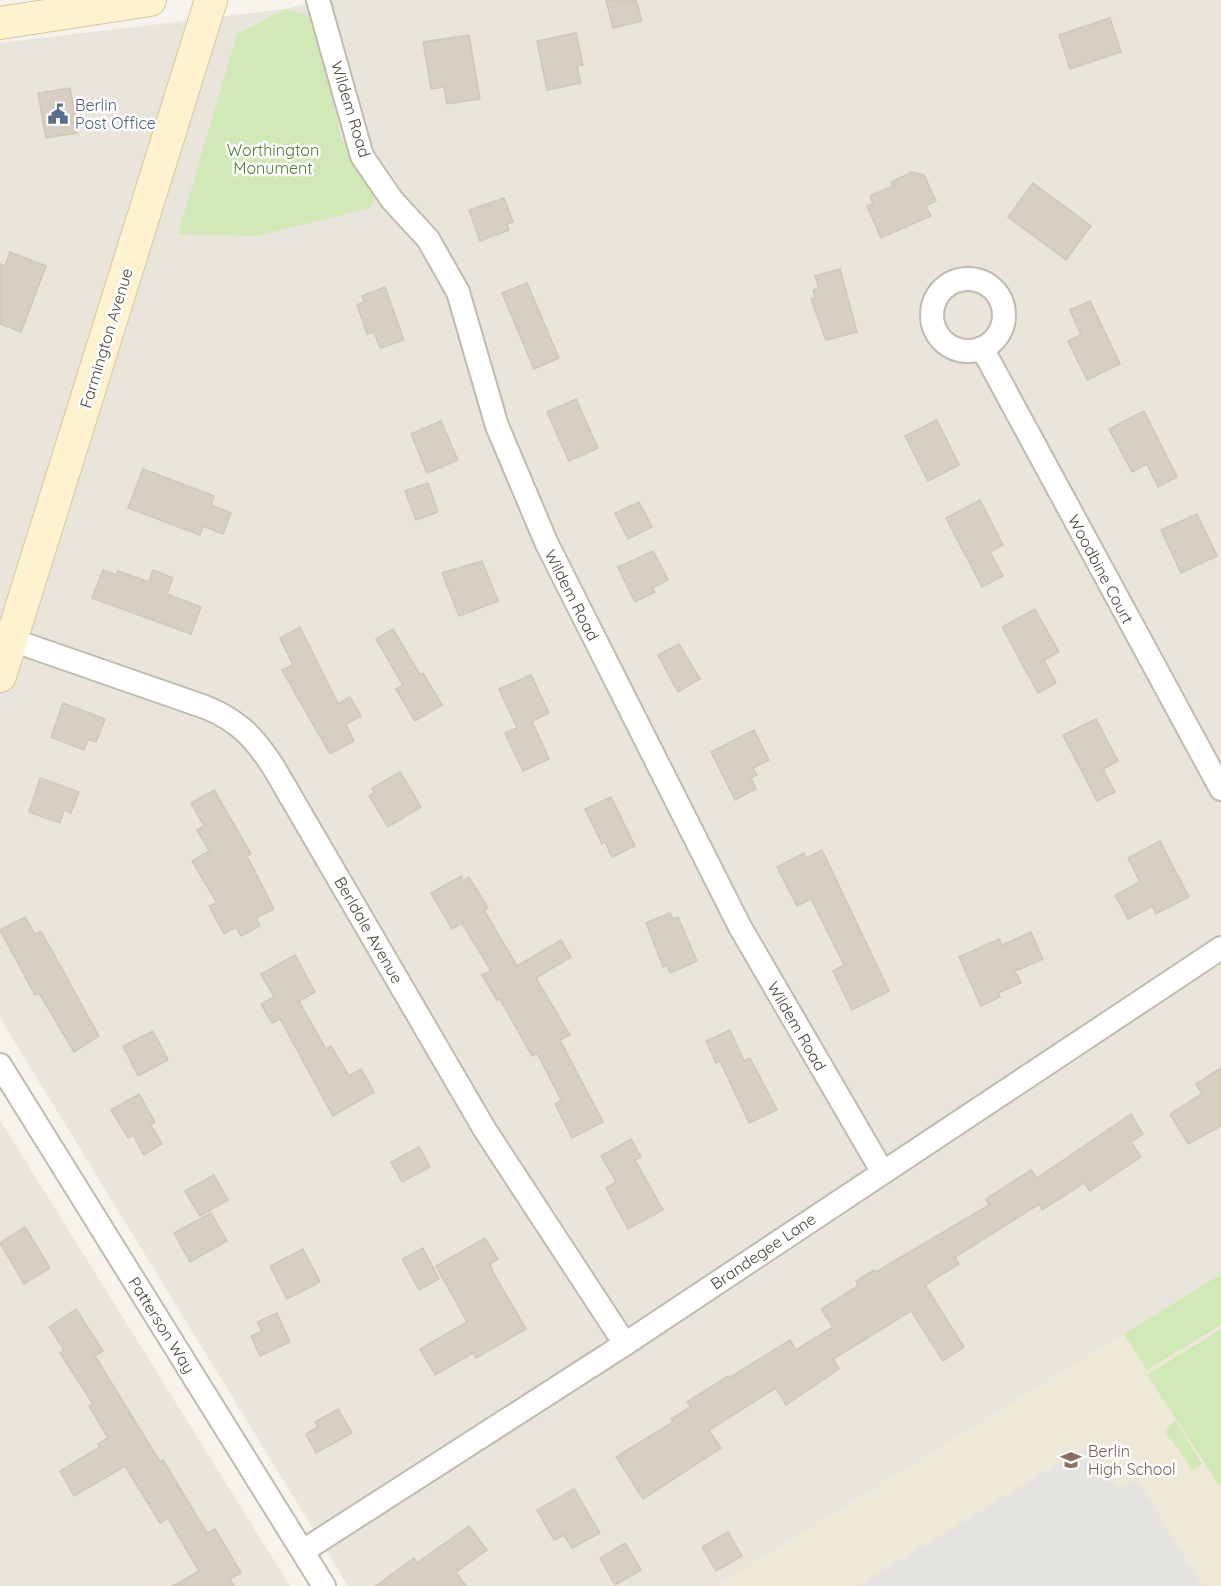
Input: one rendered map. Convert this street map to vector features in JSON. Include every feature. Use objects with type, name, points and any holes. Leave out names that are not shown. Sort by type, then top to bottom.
[{"type":"street","points":[[0,23],[150,0]]},
{"type":"street","name":"Farmington Avenue","points":[[0,676],[211,0]]},
{"type":"street","name":"Wildem Road","points":[[318,0],[362,156],[392,200],[428,239],[458,292],[498,426],[547,544],[740,927],[882,1171]]},
{"type":"street","name":"Woodbine Court","points":[[982,348],[1221,789]]},
{"type":"street","name":"Berldale Avenue","points":[[12,640],[205,706],[226,715],[245,728],[274,768],[484,1130],[625,1344]]},
{"type":"street","name":"Brandegee Lane","points":[[303,1551],[625,1344],[882,1171],[1221,948]]},
{"type":"street","name":"Patterson Way","points":[[0,1065],[324,1586]]},
{"type":"shaded area","points":[[327,0],[1221,0],[1221,1274],[717,1586],[348,1586],[0,1018],[0,43],[285,9]]},
{"type":"shaded area","points":[[0,1120],[290,1586],[0,1586]]},
{"type":"shaded area","name":"Berlin High School","points":[[1221,1274],[1221,1586],[717,1586],[1124,1334]]},
{"type":"shaded area","points":[[1089,1445],[1119,1489],[1137,1479],[1202,1586],[857,1586]]},
{"type":"green space","name":"Worthington Monument","points":[[285,9],[315,17],[341,138],[377,193],[371,208],[256,236],[178,234],[237,34]]},
{"type":"green space","points":[[1221,1274],[1221,1325],[1147,1370],[1124,1334]]},
{"type":"green space","points":[[1221,1329],[1221,1484],[1219,1485],[1147,1375]]},
{"type":"green space","points":[[1175,1420],[1202,1464],[1192,1471],[1180,1451],[1164,1432]]},
{"type":"building","points":[[606,0],[636,0],[642,21],[613,28]]},
{"type":"building","points":[[1110,18],[1121,52],[1070,69],[1059,35]]},
{"type":"building","points":[[576,33],[583,65],[577,66],[581,83],[547,90],[537,41]]},
{"type":"building","points":[[469,35],[480,99],[447,104],[444,87],[431,89],[423,42]]},
{"type":"building","name":"Berlin Post Office","points":[[70,88],[78,133],[46,138],[38,93]]},
{"type":"building","points":[[912,172],[924,175],[936,201],[926,206],[931,216],[881,238],[867,206],[873,204],[870,196],[893,186],[891,182]]},
{"type":"building","points":[[1033,183],[1091,226],[1066,260],[1008,217]]},
{"type":"building","points":[[504,198],[513,222],[507,224],[509,230],[480,241],[469,210]]},
{"type":"building","points":[[10,252],[46,266],[21,332],[0,324],[0,264],[5,266]]},
{"type":"building","points":[[840,269],[857,332],[826,340],[811,299],[815,298],[813,290],[819,288],[815,276]]},
{"type":"building","points":[[527,283],[559,358],[534,369],[502,293]]},
{"type":"building","points":[[385,287],[404,340],[380,348],[374,332],[367,334],[357,305],[364,302],[362,296]]},
{"type":"building","points":[[1090,301],[1120,364],[1087,380],[1068,341],[1081,335],[1070,310]]},
{"type":"building","points":[[576,399],[598,448],[569,461],[547,412]]},
{"type":"building","points":[[1144,411],[1177,477],[1158,487],[1147,464],[1132,472],[1109,429]]},
{"type":"building","points":[[937,420],[959,465],[928,481],[905,436]]},
{"type":"building","points":[[441,421],[458,460],[427,473],[411,434]]},
{"type":"building","points":[[143,469],[214,496],[211,505],[231,513],[223,534],[203,526],[200,535],[128,508]]},
{"type":"building","points":[[428,483],[438,512],[416,520],[405,491]]},
{"type":"building","points":[[980,500],[1003,545],[990,552],[1003,576],[982,587],[946,518]]},
{"type":"building","points":[[639,502],[652,527],[628,539],[615,513]]},
{"type":"building","points":[[1197,514],[1217,556],[1181,573],[1161,530]]},
{"type":"building","points":[[653,551],[668,580],[652,588],[655,592],[635,602],[618,567]]},
{"type":"building","points":[[482,561],[498,601],[459,616],[442,573]]},
{"type":"building","points":[[103,570],[116,575],[118,571],[149,582],[153,570],[173,578],[167,594],[201,607],[191,634],[92,598]]},
{"type":"building","points":[[1035,609],[1059,652],[1044,660],[1056,683],[1038,693],[1002,627]]},
{"type":"building","points":[[300,627],[338,704],[350,697],[361,716],[346,724],[354,741],[330,754],[282,670],[293,665],[280,638]]},
{"type":"building","points":[[393,629],[420,675],[423,673],[442,705],[415,721],[396,689],[403,685],[376,639]]},
{"type":"building","points":[[679,644],[700,679],[678,692],[658,655]]},
{"type":"building","points":[[531,675],[549,713],[532,721],[549,759],[523,771],[505,733],[517,728],[499,689]]},
{"type":"building","points":[[63,703],[105,719],[96,742],[88,739],[84,750],[51,737]]},
{"type":"building","points":[[1096,719],[1118,761],[1103,769],[1115,792],[1097,801],[1063,735]]},
{"type":"building","points":[[754,730],[769,760],[753,768],[757,775],[751,778],[756,789],[735,800],[711,752]]},
{"type":"building","points":[[400,772],[421,807],[388,827],[369,796],[375,793],[372,788]]},
{"type":"building","points":[[40,778],[79,792],[71,813],[64,810],[60,823],[29,812]]},
{"type":"building","points":[[214,790],[251,854],[247,856],[274,909],[256,918],[260,926],[241,936],[236,927],[224,934],[209,906],[217,903],[192,861],[209,851],[197,830],[204,826],[191,803]]},
{"type":"building","points":[[611,797],[635,846],[612,857],[605,842],[602,844],[585,809]]},
{"type":"building","points":[[1160,841],[1189,897],[1156,914],[1153,906],[1128,919],[1115,895],[1140,882],[1128,858]]},
{"type":"building","points":[[822,850],[889,991],[852,1010],[833,971],[844,965],[811,899],[797,906],[777,867],[804,853],[807,858]]},
{"type":"building","points":[[461,876],[463,881],[469,877],[488,908],[484,910],[517,966],[561,940],[571,957],[536,978],[570,1035],[560,1040],[603,1122],[572,1138],[555,1104],[561,1100],[537,1053],[532,1056],[500,999],[497,1000],[482,975],[491,971],[462,923],[452,929],[431,893]]},
{"type":"building","points":[[670,913],[673,919],[678,917],[697,961],[670,973],[667,965],[663,967],[646,923]]},
{"type":"building","points":[[25,917],[35,934],[41,931],[99,1036],[74,1052],[39,993],[35,995],[0,930]]},
{"type":"building","points":[[1031,932],[1043,959],[1015,971],[1021,983],[998,993],[1000,997],[981,1006],[959,957],[999,939],[1002,945]]},
{"type":"building","points":[[295,955],[315,992],[299,1001],[326,1049],[331,1046],[349,1076],[361,1069],[374,1092],[333,1116],[280,1019],[272,1023],[261,1004],[274,997],[261,974]]},
{"type":"building","points":[[730,1030],[744,1061],[750,1058],[777,1110],[749,1123],[720,1061],[716,1063],[706,1041]]},
{"type":"building","points":[[153,1031],[168,1060],[138,1076],[123,1046]]},
{"type":"building","points":[[1221,1068],[1221,1126],[1188,1144],[1170,1114],[1202,1094],[1196,1084]]},
{"type":"building","points":[[139,1094],[155,1122],[151,1125],[162,1144],[144,1155],[133,1135],[128,1138],[111,1110]]},
{"type":"building","points":[[1131,1114],[1143,1134],[1131,1142],[1141,1157],[1090,1191],[1084,1183],[1042,1210],[1039,1204],[955,1257],[959,1264],[925,1285],[964,1347],[943,1361],[911,1311],[833,1359],[839,1369],[786,1405],[776,1388],[709,1430],[721,1448],[643,1499],[616,1457],[673,1422],[671,1419],[691,1407],[687,1402],[728,1376],[729,1378],[790,1340],[796,1350],[833,1327],[821,1309],[858,1286],[856,1281],[874,1270],[876,1272],[989,1205],[986,1199],[1031,1170],[1037,1178]]},
{"type":"building","points":[[631,1139],[641,1157],[635,1160],[663,1210],[628,1229],[606,1188],[616,1182],[601,1156]]},
{"type":"building","points":[[419,1147],[430,1167],[402,1182],[391,1162]]},
{"type":"building","points":[[214,1175],[228,1200],[200,1216],[185,1191]]},
{"type":"building","points":[[211,1213],[227,1241],[190,1262],[174,1233]]},
{"type":"building","points":[[25,1227],[50,1268],[24,1284],[0,1243]]},
{"type":"building","points":[[485,1238],[498,1259],[490,1264],[494,1274],[526,1329],[476,1358],[473,1353],[435,1375],[420,1349],[467,1322],[436,1266]]},
{"type":"building","points":[[423,1248],[439,1279],[419,1290],[402,1259]]},
{"type":"building","points":[[303,1249],[320,1282],[287,1299],[270,1266]]},
{"type":"building","points":[[76,1309],[103,1351],[95,1356],[160,1462],[163,1460],[207,1533],[215,1529],[241,1573],[230,1579],[234,1586],[173,1586],[199,1571],[168,1518],[160,1523],[125,1466],[74,1496],[60,1471],[100,1447],[98,1444],[108,1438],[89,1406],[93,1404],[60,1353],[64,1350],[49,1327]]},
{"type":"building","points":[[277,1313],[290,1342],[260,1356],[251,1336],[262,1331],[257,1322]]},
{"type":"building","points":[[338,1409],[352,1433],[316,1453],[306,1434],[318,1427],[315,1422]]},
{"type":"building","points":[[574,1489],[600,1533],[572,1548],[564,1535],[554,1540],[537,1510]]},
{"type":"building","points":[[469,1526],[487,1550],[456,1572],[466,1586],[376,1586],[414,1558],[417,1563]]},
{"type":"building","points":[[728,1532],[742,1556],[716,1571],[702,1547]]},
{"type":"building","points":[[625,1543],[641,1570],[615,1585],[600,1558]]},
{"type":"place","name":"Berlin Post Office","points":[[58,114]]},
{"type":"place","name":"Berlin High School","points":[[1071,1460]]}]
